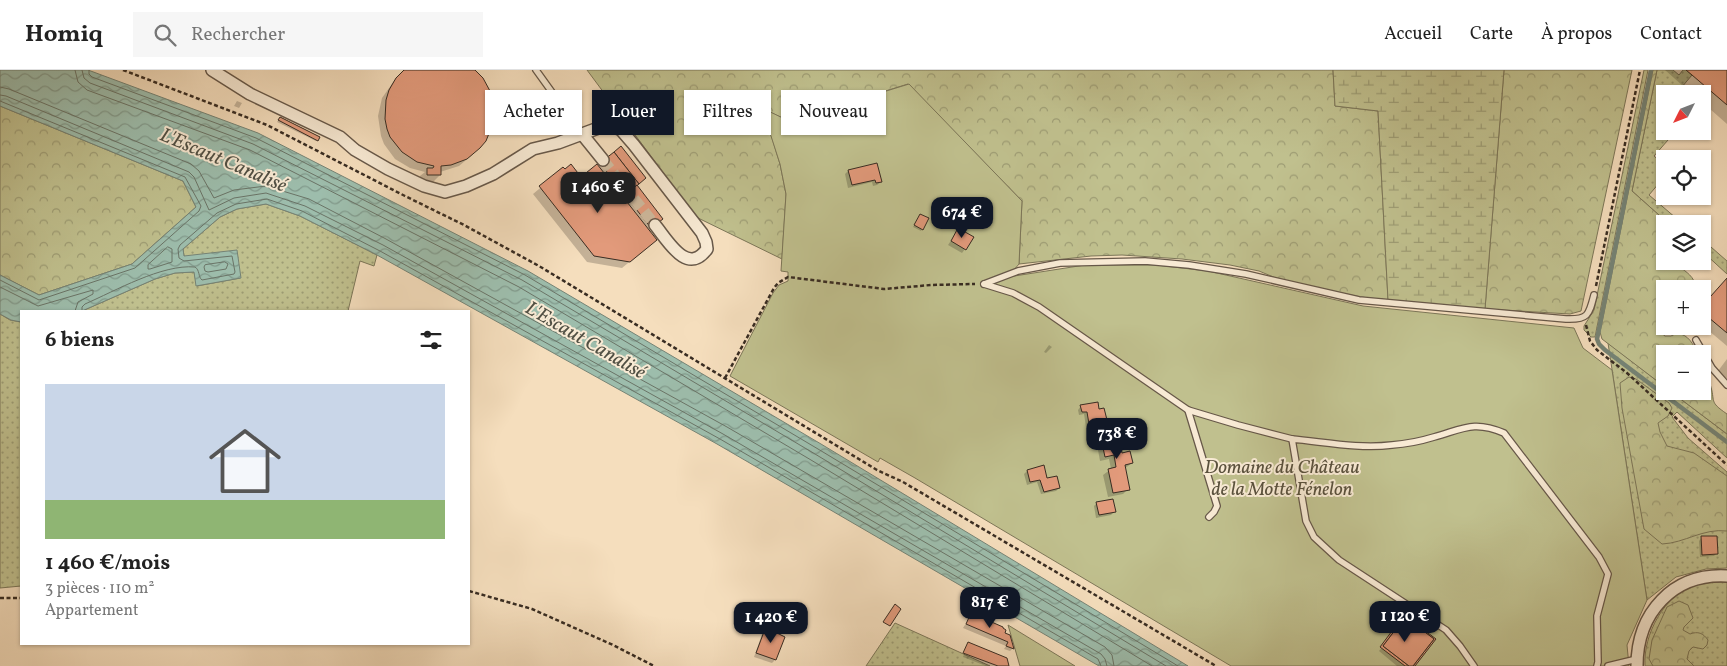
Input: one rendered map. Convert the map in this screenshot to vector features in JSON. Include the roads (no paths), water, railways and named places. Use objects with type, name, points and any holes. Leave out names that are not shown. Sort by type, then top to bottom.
[{"type":"street","points":[[212,70],[250,94],[340,137],[355,150],[388,169],[424,186],[444,192],[466,186],[493,174],[533,149],[579,135]]},
{"type":"street","points":[[603,160],[582,134],[610,126],[621,130],[702,233],[707,248],[698,258],[684,258],[655,225]]},
{"type":"street","points":[[1637,663],[1642,633],[1655,608],[1666,596],[1683,583],[1693,579],[1727,576]]},
{"type":"lane","points":[[536,70],[550,90]]},
{"type":"lane","points":[[1594,295],[1590,312],[1585,317],[1581,320],[1566,319],[1359,300],[1246,274],[1188,265],[1145,261],[1060,263],[1018,270],[984,284],[1013,293],[1039,307],[1188,410],[1238,426],[1292,439],[1371,446],[1392,445],[1432,438],[1478,425],[1490,427],[1504,433],[1599,557],[1608,574],[1597,616],[1597,666]]},
{"type":"lane","points":[[1696,340],[1712,368],[1727,385]]},
{"type":"lane","points":[[1188,410],[1217,506],[1209,517]]},
{"type":"lane","points":[[1292,439],[1306,521],[1314,537],[1339,560],[1446,630],[1474,666]]},
{"type":"lane","points":[[1608,666],[1637,663]]},
{"type":"water","name":"L'Escaut Canalisé","points":[[0,70],[88,70],[258,133],[528,271],[821,444],[1188,666],[1099,666],[717,444],[377,255],[300,216],[266,204],[237,209],[220,217],[183,249],[184,256],[237,250],[241,278],[196,286],[194,272],[175,273],[155,279],[84,310],[20,310],[20,322],[11,320],[0,314],[0,275],[39,295],[132,264],[196,207],[183,181],[0,106]]},
{"type":"waterway","points":[[1651,70],[1597,339],[1605,350],[1727,442]]},
{"type":"tunnel","points":[[603,160],[655,225]]},
{"type":"park label","name":"Domaine du Château de la Motte Fénelon","points":[[1282,479]]}]
